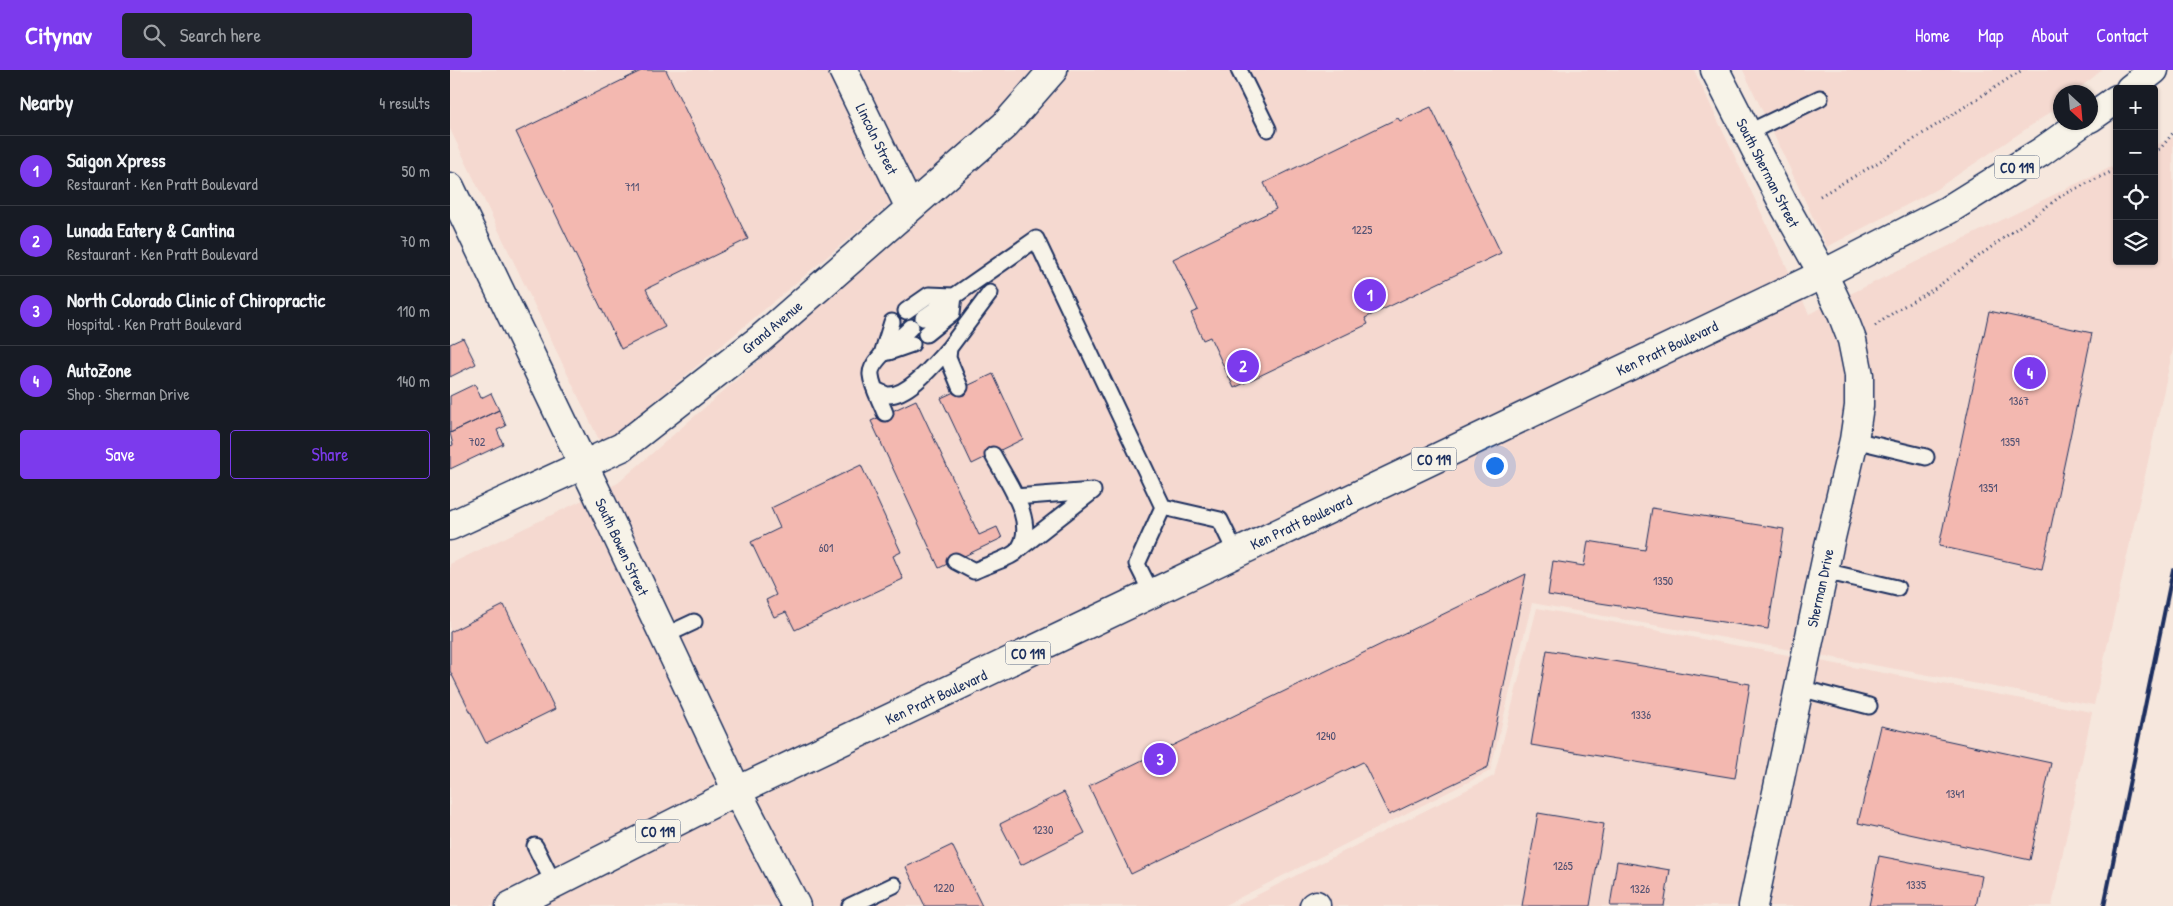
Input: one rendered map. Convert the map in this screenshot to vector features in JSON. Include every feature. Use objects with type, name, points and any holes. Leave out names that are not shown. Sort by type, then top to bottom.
[{"type":"main road","name":"Lincoln Street","points":[[844,70],[910,208]]},
{"type":"main road","name":"Grand Avenue","points":[[450,526],[622,447],[760,339],[1005,125],[1053,70]]},
{"type":"main road","name":"South Sherman Street","points":[[1715,70],[1784,205],[1823,274]]},
{"type":"main road","points":[[2135,85],[2154,70]]},
{"type":"main road","points":[[2098,112],[2113,102]]},
{"type":"main road","name":"Ken Pratt Boulevard","points":[[510,906],[737,791],[1823,274],[1948,210],[2041,152],[2072,130]]},
{"type":"main road","name":"South Bowen Street","points":[[450,187],[584,465],[737,791],[796,906]]},
{"type":"main road","name":"Sherman Drive","points":[[1753,906],[1824,571],[1854,440],[1859,406],[1859,383],[1852,340],[1823,274]]},
{"type":"lane","points":[[1239,70],[1268,129]]},
{"type":"lane","points":[[1747,132],[1820,98]]},
{"type":"lane","points":[[923,318],[1036,238],[1162,507],[1137,564],[1152,594]]},
{"type":"lane","points":[[876,390],[888,395],[902,392],[913,385],[949,348],[990,293]]},
{"type":"lane","points":[[906,311],[929,295],[954,296]]},
{"type":"lane","points":[[926,334],[952,313],[954,296]]},
{"type":"lane","points":[[882,354],[892,322]]},
{"type":"lane","points":[[885,412],[870,374],[873,365],[882,354],[910,327]]},
{"type":"lane","points":[[882,354],[912,344]]},
{"type":"lane","points":[[949,348],[948,358],[960,387]]},
{"type":"lane","points":[[1854,440],[1926,457]]},
{"type":"lane","points":[[993,455],[1015,497],[1026,525],[1026,534],[1016,552]]},
{"type":"lane","points":[[955,561],[974,571],[1016,552],[1093,491],[1015,497]]},
{"type":"lane","points":[[1162,507],[1220,520],[1236,553]]},
{"type":"lane","points":[[1824,571],[1897,588]]},
{"type":"lane","points":[[664,636],[694,622]]},
{"type":"lane","points":[[1800,688],[1869,706]]},
{"type":"lane","points":[[535,846],[554,884]]},
{"type":"lane","points":[[850,906],[894,885]]},
{"type":"path","points":[[1820,196],[1874,165],[2022,70]]},
{"type":"path","points":[[2158,150],[2173,132]]},
{"type":"path","points":[[1875,326],[1897,310],[1934,289],[2061,196],[2113,171]]},
{"type":"shaded area","points":[[450,70],[1032,70],[996,115],[616,434],[600,442],[450,129]]},
{"type":"shaded area","points":[[1070,70],[1694,70],[1809,314],[2113,166],[2113,265],[2158,265],[2158,144],[2173,137],[2173,349],[2094,705],[1532,603],[1490,771],[1223,906],[450,906],[450,564],[618,483],[1018,134]]},
{"type":"shaded area","points":[[1743,70],[2102,70],[2084,85],[2053,85],[2053,111],[1935,190],[1827,247]]},
{"type":"shaded area","points":[[1537,608],[2092,712],[2052,906],[1235,906],[1494,776]]},
{"type":"building","points":[[643,70],[666,70],[748,239],[646,289],[665,327],[621,349],[516,132]]},
{"type":"building","points":[[1431,107],[1501,253],[1365,318],[1368,324],[1234,388],[1210,337],[1203,340],[1191,313],[1198,310],[1173,259],[1276,209],[1264,183],[1398,118],[1400,121]]},
{"type":"building","points":[[1989,311],[2092,333],[2042,569],[1939,546]]},
{"type":"building","points":[[463,338],[476,364],[450,377],[450,344]]},
{"type":"building","points":[[993,374],[1023,439],[972,464],[941,398]]},
{"type":"building","points":[[475,384],[481,398],[491,393],[499,410],[450,433],[450,396]]},
{"type":"building","points":[[916,400],[979,535],[997,527],[1002,538],[939,568],[871,421]]},
{"type":"building","points":[[499,410],[506,426],[497,430],[503,444],[450,469],[450,446],[453,445],[450,433]]},
{"type":"building","points":[[861,465],[901,552],[893,556],[903,579],[795,630],[786,612],[774,617],[766,600],[776,595],[751,542],[780,528],[771,508]]},
{"type":"building","points":[[1652,508],[1784,529],[1768,629],[1548,595],[1553,561],[1584,566],[1588,541],[1645,550]]},
{"type":"building","points":[[1526,574],[1488,767],[1389,815],[1363,762],[1131,874],[1089,786]]},
{"type":"building","points":[[504,605],[555,709],[486,743],[450,671],[450,632]]},
{"type":"building","points":[[1547,650],[1750,684],[1735,778],[1531,745]]},
{"type":"building","points":[[1881,726],[2051,763],[2030,860],[1858,823]]},
{"type":"building","points":[[1064,792],[1085,833],[1021,865],[1000,824]]},
{"type":"building","points":[[1538,813],[1604,824],[1590,906],[1522,906]]},
{"type":"building","points":[[952,845],[982,906],[925,906],[906,867]]},
{"type":"building","points":[[1879,856],[1982,876],[1976,906],[1869,906]]},
{"type":"building","points":[[1617,861],[1670,870],[1664,906],[1610,906]]},
{"type":"railway","points":[[2104,906],[2173,570]]},
{"type":"place","name":"Saigon Xpress","points":[[1370,295]]},
{"type":"place","name":"Lunada Eatery & Cantina","points":[[1243,366]]},
{"type":"place","name":"AutoZone","points":[[2030,373]]},
{"type":"place","name":"North Colorado Clinic of Chiropractic","points":[[1160,759]]}]
